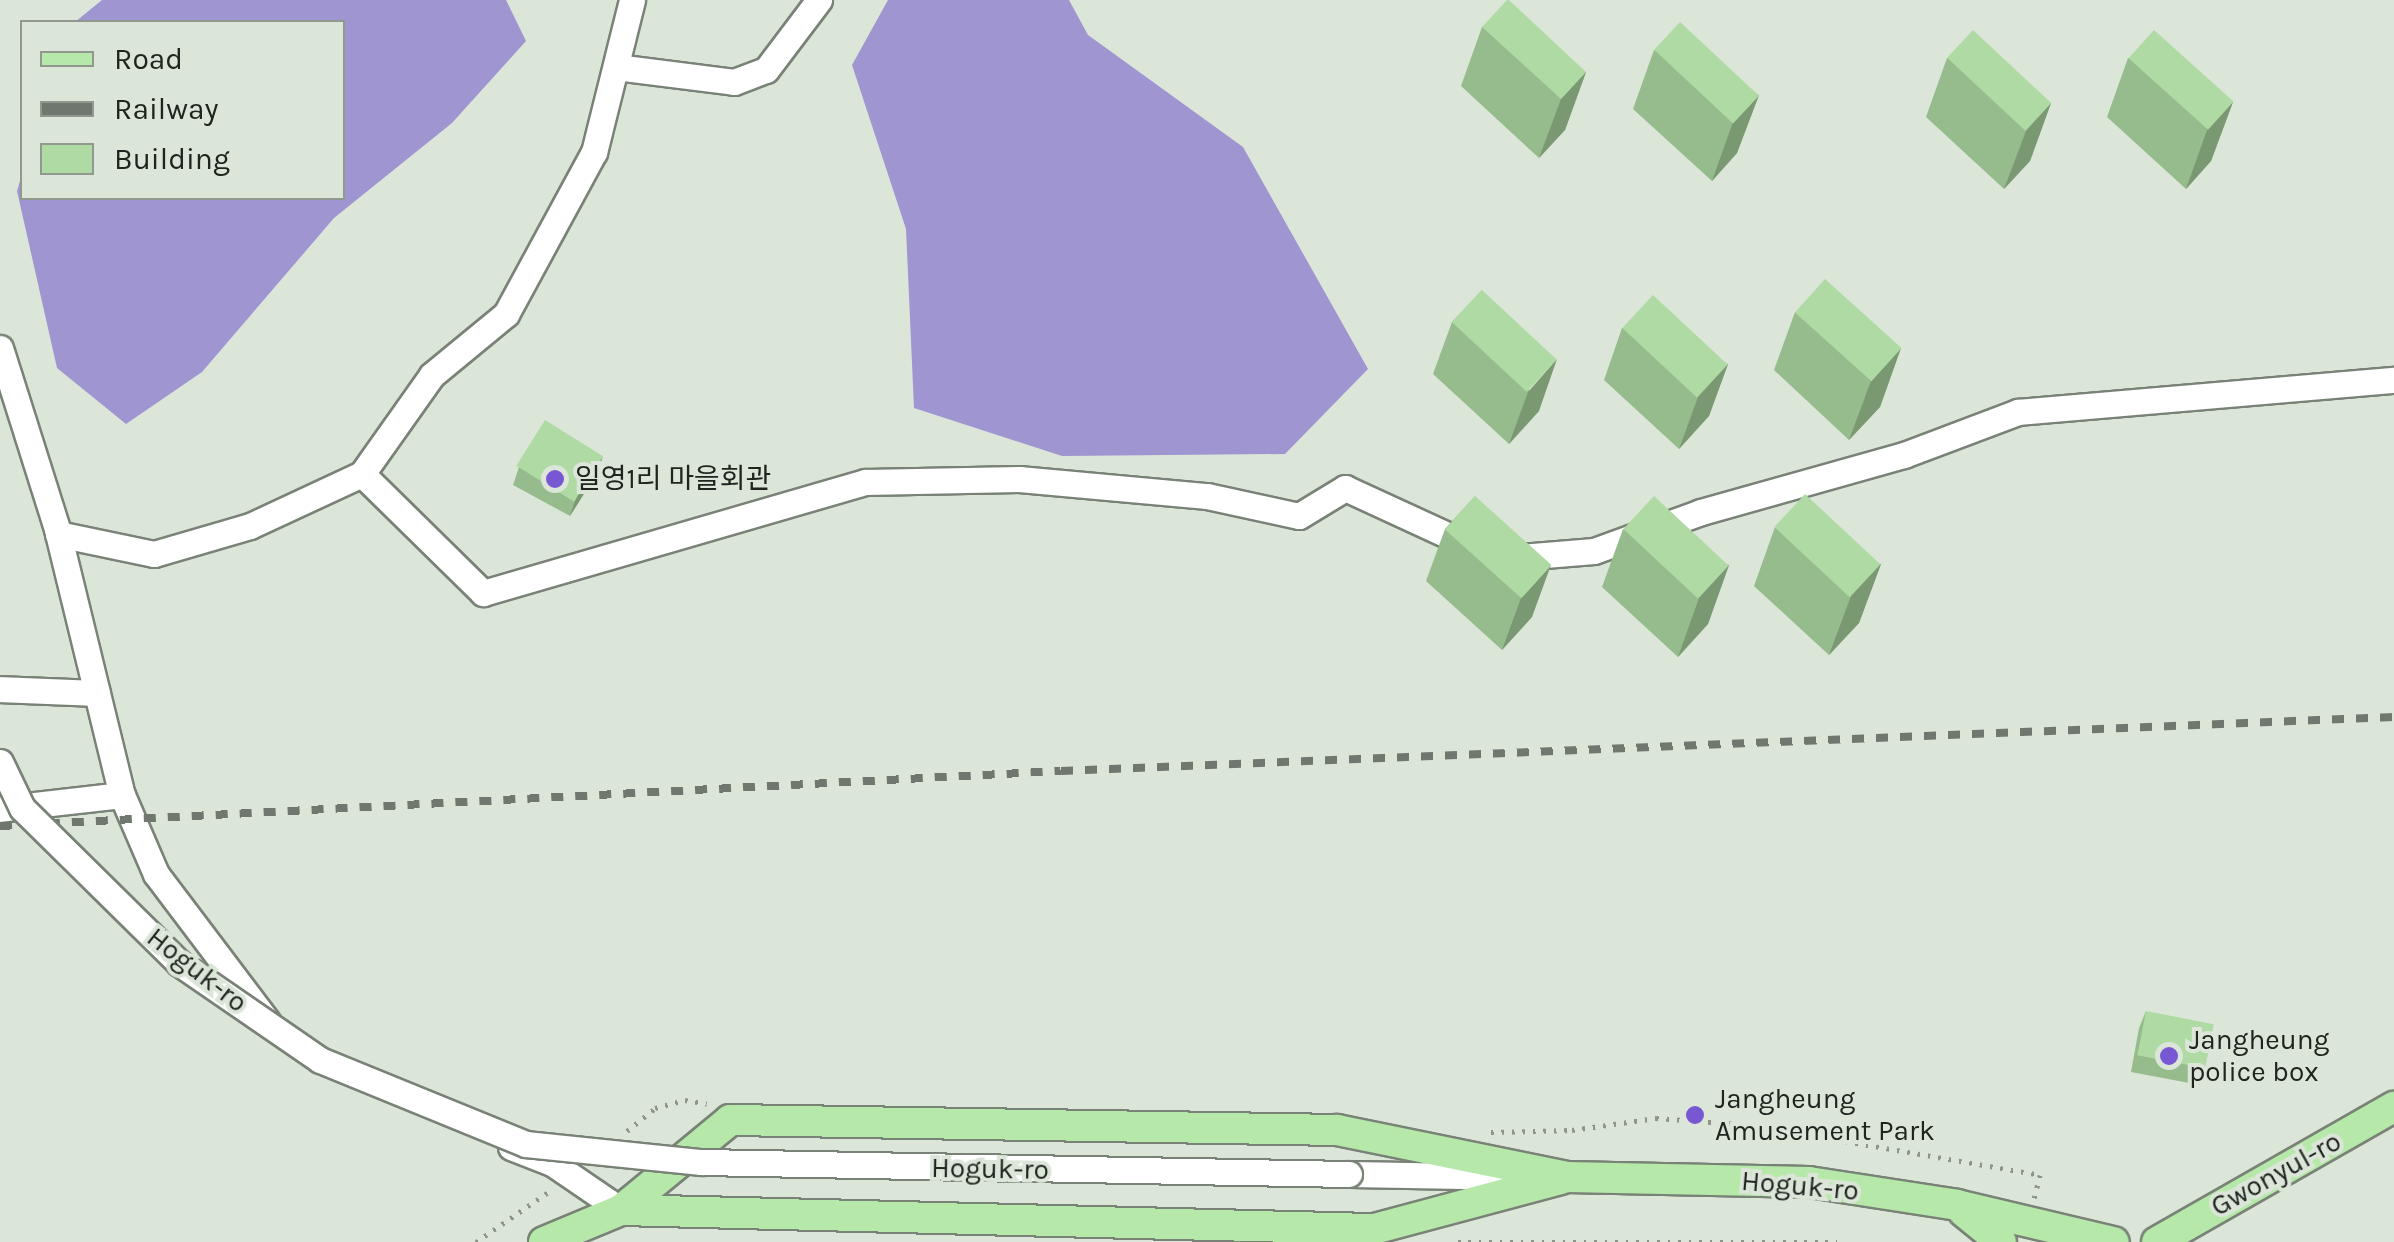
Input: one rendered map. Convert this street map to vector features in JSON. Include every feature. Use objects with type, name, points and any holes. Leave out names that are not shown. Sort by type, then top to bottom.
[{"type":"main road","name":"Gwonyul-ro","points":[[2157,1242],[2394,1107]]},
{"type":"main road","points":[[544,1242],[621,1210],[730,1120],[1336,1130],[1567,1177]]},
{"type":"main road","points":[[621,1210],[1374,1229],[1567,1177]]},
{"type":"main road","name":"Hoguk-ro","points":[[1567,1177],[1810,1182],[1956,1206],[2114,1242]]},
{"type":"main road","points":[[1956,1206],[2001,1242]]},
{"type":"street","points":[[58,534],[154,554],[250,526],[362,474],[432,375],[506,314],[594,152],[632,0]]},
{"type":"street","points":[[616,67],[734,82],[766,70],[819,0]]},
{"type":"street","points":[[0,348],[58,534],[122,795],[156,874],[268,1021],[461,1128],[552,1163],[621,1210]]},
{"type":"street","points":[[362,474],[483,592],[865,482],[1039,481],[1207,496],[1299,516],[1345,488],[1499,559],[1594,551],[1702,512],[1904,455],[2018,412],[2394,380]]},
{"type":"street","points":[[0,689],[97,694]]},
{"type":"street","name":"Hoguk-ro","points":[[0,762],[22,808],[179,962],[320,1060],[526,1144],[701,1162],[1567,1177]]},
{"type":"street","points":[[0,808],[122,795]]},
{"type":"path","points":[[1458,1242],[1837,1242]]},
{"type":"shaded area","points":[[102,0],[506,0],[526,41],[452,123],[334,218],[202,372],[126,424],[57,368],[17,191],[20,181],[20,200],[345,200],[345,20],[77,20]]},
{"type":"shaded area","points":[[888,0],[1069,0],[1088,35],[1243,147],[1368,369],[1285,454],[1062,456],[914,408],[906,229],[852,65]]},
{"type":"building","points":[[1507,0],[1586,72],[1561,99],[1482,27]]},
{"type":"building","points":[[1680,22],[1759,96],[1733,123],[1654,50]]},
{"type":"building","points":[[1973,30],[2051,103],[2025,131],[1947,58]]},
{"type":"building","points":[[2154,30],[2234,102],[2208,130],[2129,58]]},
{"type":"building","points":[[1825,279],[1902,348],[1871,381],[1795,312]]},
{"type":"building","points":[[1482,290],[1557,360],[1527,392],[1452,322]]},
{"type":"building","points":[[1653,295],[1728,365],[1697,397],[1622,328]]},
{"type":"building","name":"일영1리 마을회관","points":[[545,420],[603,456],[574,502],[516,466]]},
{"type":"building","points":[[1805,494],[1880,564],[1850,597],[1774,527]]},
{"type":"building","points":[[1475,496],[1552,565],[1521,598],[1445,529]]},
{"type":"building","points":[[1654,496],[1729,566],[1698,598],[1623,529]]},
{"type":"building","points":[[2146,1011],[2214,1024],[2205,1068],[2137,1055]]},
{"type":"railway","points":[[0,826],[1061,771],[2394,717]]},
{"type":"place","name":"일영1리 마을회관","points":[[555,479]]},
{"type":"place","name":"Jangheung police box","points":[[2169,1056]]},
{"type":"place","name":"Jangheung Amusement Park","points":[[1695,1115]]}]
